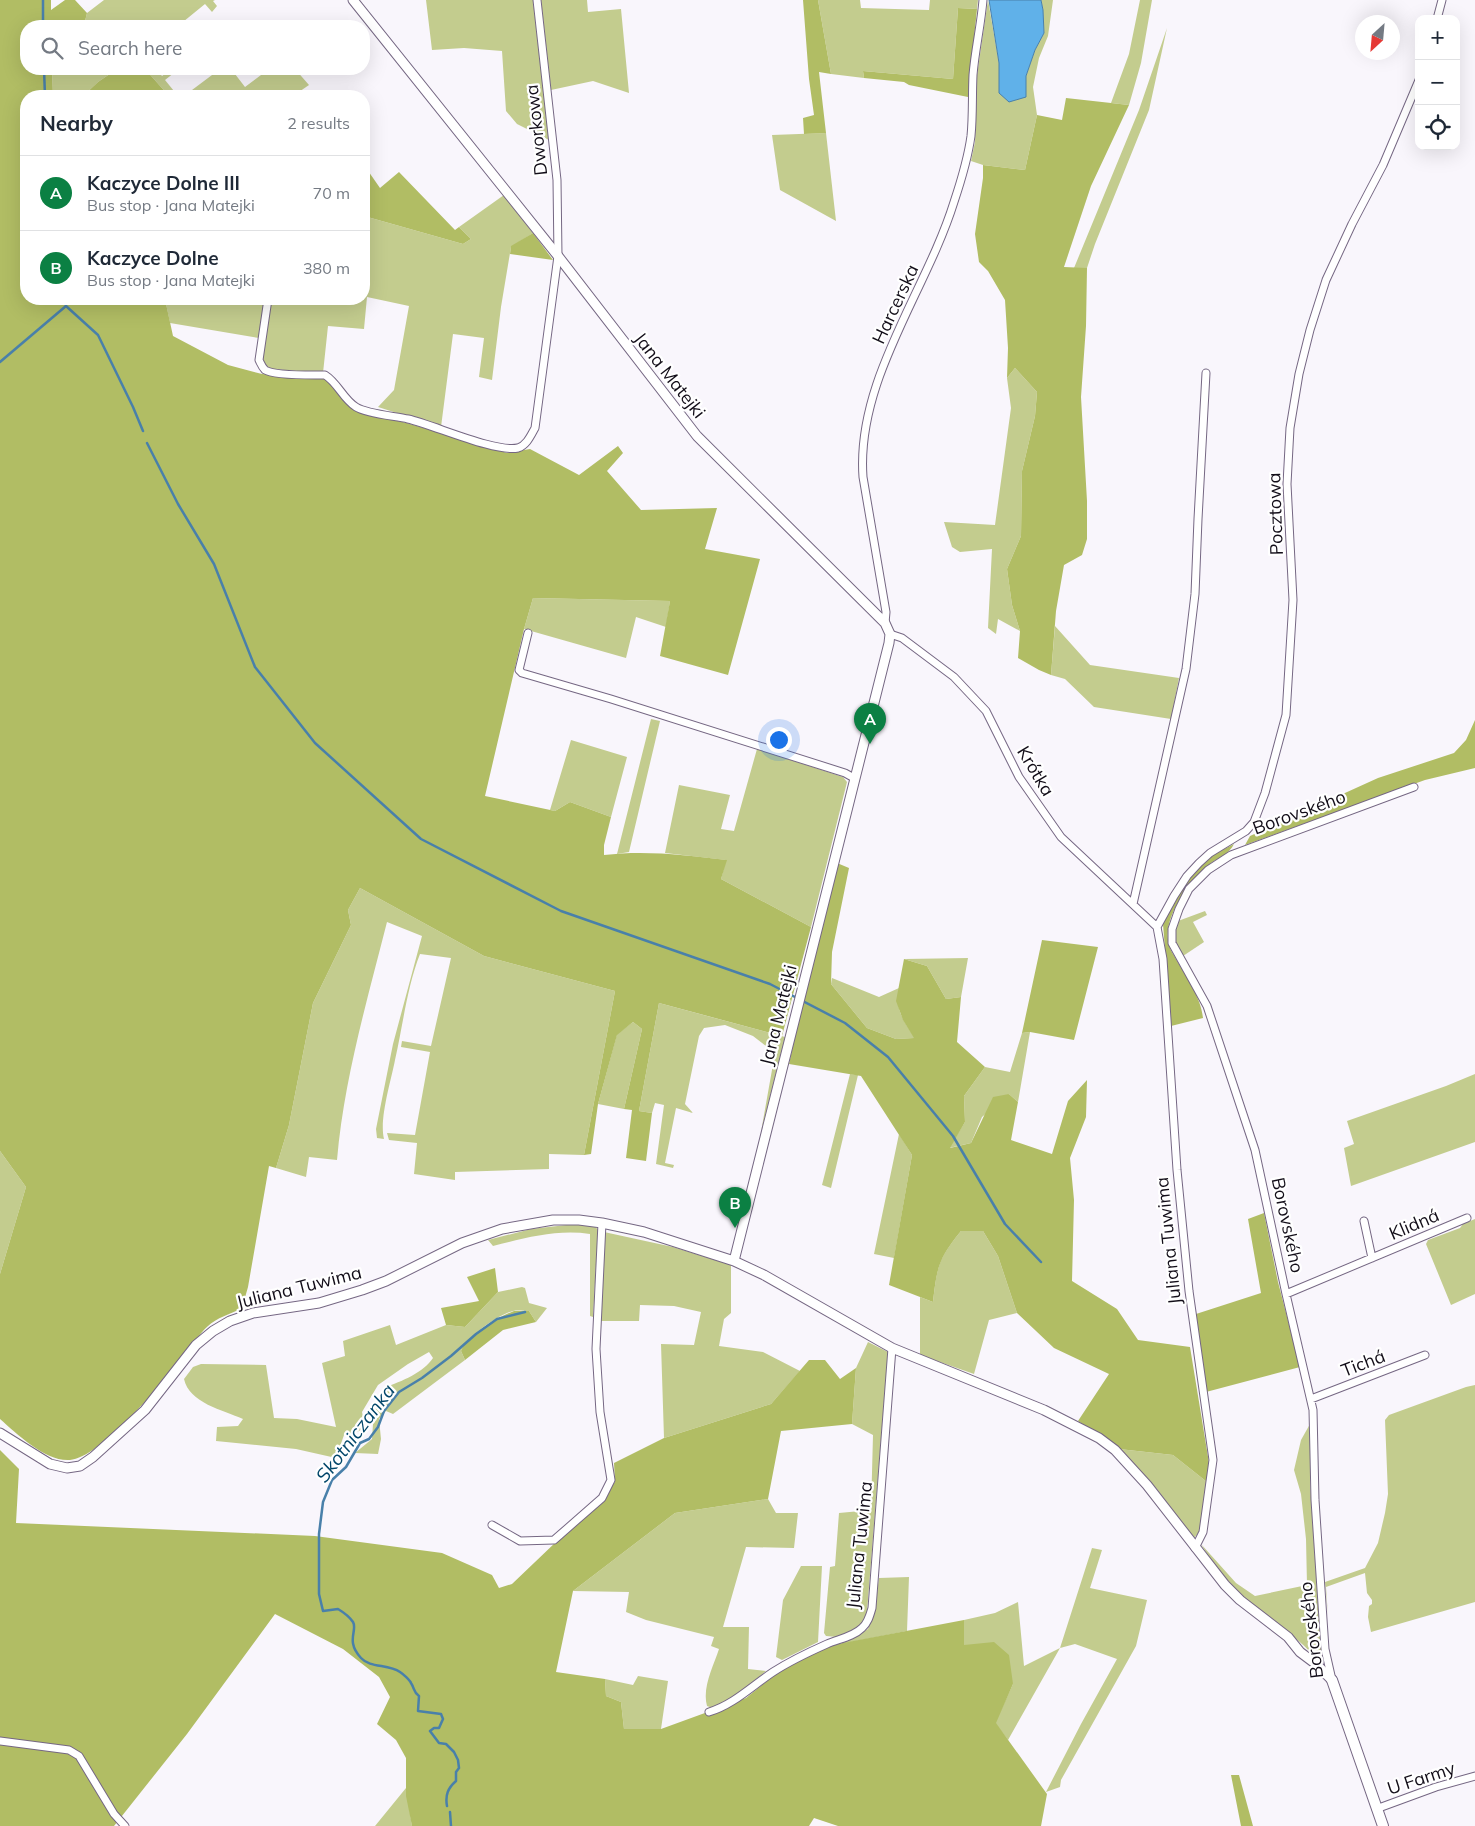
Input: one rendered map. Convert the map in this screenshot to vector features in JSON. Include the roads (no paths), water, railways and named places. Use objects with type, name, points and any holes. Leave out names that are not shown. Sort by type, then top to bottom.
[{"type":"main road","name":"Borovského","points":[[1332,1680],[1382,1826]]},
{"type":"street","name":"Jana Matejki","points":[[353,0],[369,20]]},
{"type":"street","name":"Dworkowa","points":[[267,305],[259,360],[266,370],[275,373],[325,375],[331,379],[347,400],[358,409],[409,419],[502,448],[520,447],[529,440],[535,428],[558,256],[557,180],[537,0]]},
{"type":"street","name":"Harcerska","points":[[885,623],[886,612],[863,477],[862,458],[864,440],[869,411],[881,373],[943,234],[962,175],[971,138],[973,76],[983,0]]},
{"type":"street","points":[[1438,15],[1442,0]]},
{"type":"street","name":"Jana Matejki","points":[[370,21],[558,256],[697,436],[885,623],[890,634],[734,1261]]},
{"type":"street","name":"Pocztowa","points":[[1157,927],[1174,896],[1199,863],[1210,853],[1246,831],[1254,822],[1265,793],[1286,715],[1293,600],[1287,484],[1290,428],[1299,374],[1310,330],[1326,280],[1383,164],[1415,89]]},
{"type":"street","points":[[1133,904],[1186,669],[1195,594],[1206,373]]},
{"type":"street","points":[[528,632],[519,670],[522,673],[772,749],[844,772],[854,778]]},
{"type":"street","name":"Krótka","points":[[890,634],[908,642],[954,677],[986,711],[1019,777],[1061,837],[1157,927]]},
{"type":"street","name":"Borovského","points":[[1332,1680],[1327,1657],[1315,1500],[1314,1410],[1286,1294],[1255,1150],[1207,1006],[1172,943],[1172,929],[1189,889],[1208,870],[1231,855],[1414,787]]},
{"type":"street","name":"Juliana Tuwima","points":[[1157,927],[1163,959],[1177,1170],[1189,1291],[1213,1460],[1203,1532],[1195,1548]]},
{"type":"street","name":"Klidná","points":[[1286,1294],[1467,1218]]},
{"type":"street","name":"Juliana Tuwima","points":[[0,1433],[50,1464],[67,1468],[80,1466],[93,1457],[145,1410],[196,1346],[213,1331],[230,1322],[253,1313],[319,1303],[362,1290],[386,1281],[462,1243],[502,1229],[553,1220],[579,1220],[602,1223],[671,1239],[734,1261],[764,1275],[892,1348],[1044,1410],[1099,1438],[1114,1450],[1147,1485],[1225,1585],[1240,1600],[1288,1637],[1300,1652],[1316,1664],[1332,1680]]},
{"type":"street","name":"Klidná","points":[[1364,1221],[1372,1258]]},
{"type":"street","points":[[492,1525],[520,1541],[554,1540],[602,1498],[611,1480],[600,1412],[596,1349],[602,1223]]},
{"type":"street","name":"Juliana Tuwima","points":[[709,1712],[719,1709],[740,1696],[775,1671],[826,1644],[854,1634],[863,1628],[869,1618],[872,1608],[892,1348]]},
{"type":"street","name":"Tichá","points":[[1311,1399],[1426,1355]]},
{"type":"street","points":[[1316,1664],[1327,1657]]},
{"type":"street","points":[[0,1741],[69,1750],[79,1756],[114,1814],[125,1826]]},
{"type":"street","name":"U Farmy","points":[[1376,1809],[1436,1787],[1475,1776]]},
{"type":"water","points":[[989,0],[1041,0],[1043,10],[1044,33],[1035,50],[1026,76],[1026,97],[1009,102],[999,93],[999,63]]},
{"type":"waterway","points":[[43,0],[43,20]]},
{"type":"waterway","points":[[44,75],[45,90]]},
{"type":"waterway","points":[[66,305],[98,335],[143,431]]},
{"type":"waterway","points":[[0,362],[66,306]]},
{"type":"waterway","points":[[147,443],[178,504],[214,564],[255,667],[315,743],[421,839],[561,911],[770,984],[845,1023],[888,1057],[953,1136],[1005,1224],[1041,1262]]},
{"type":"waterway","name":"Skotniczanka","points":[[447,1806],[446,1798],[451,1786],[456,1781],[456,1772],[459,1768],[454,1752],[446,1744],[439,1743],[430,1731],[434,1728],[439,1728],[443,1719],[441,1714],[418,1711],[419,1696],[408,1679],[395,1670],[374,1665],[361,1658],[354,1646],[353,1622],[338,1609],[323,1611],[319,1594],[319,1534],[323,1502],[332,1480],[346,1467],[360,1443],[369,1439],[378,1427],[384,1411],[399,1392],[422,1378],[497,1319],[525,1312]]},
{"type":"waterway","name":"Skotniczanka","points":[[450,1812],[451,1826]]},
{"type":"place","name":"Kaczyce Dolne III","points":[[870,744]]},
{"type":"place","name":"Kaczyce Dolne","points":[[735,1228]]}]
